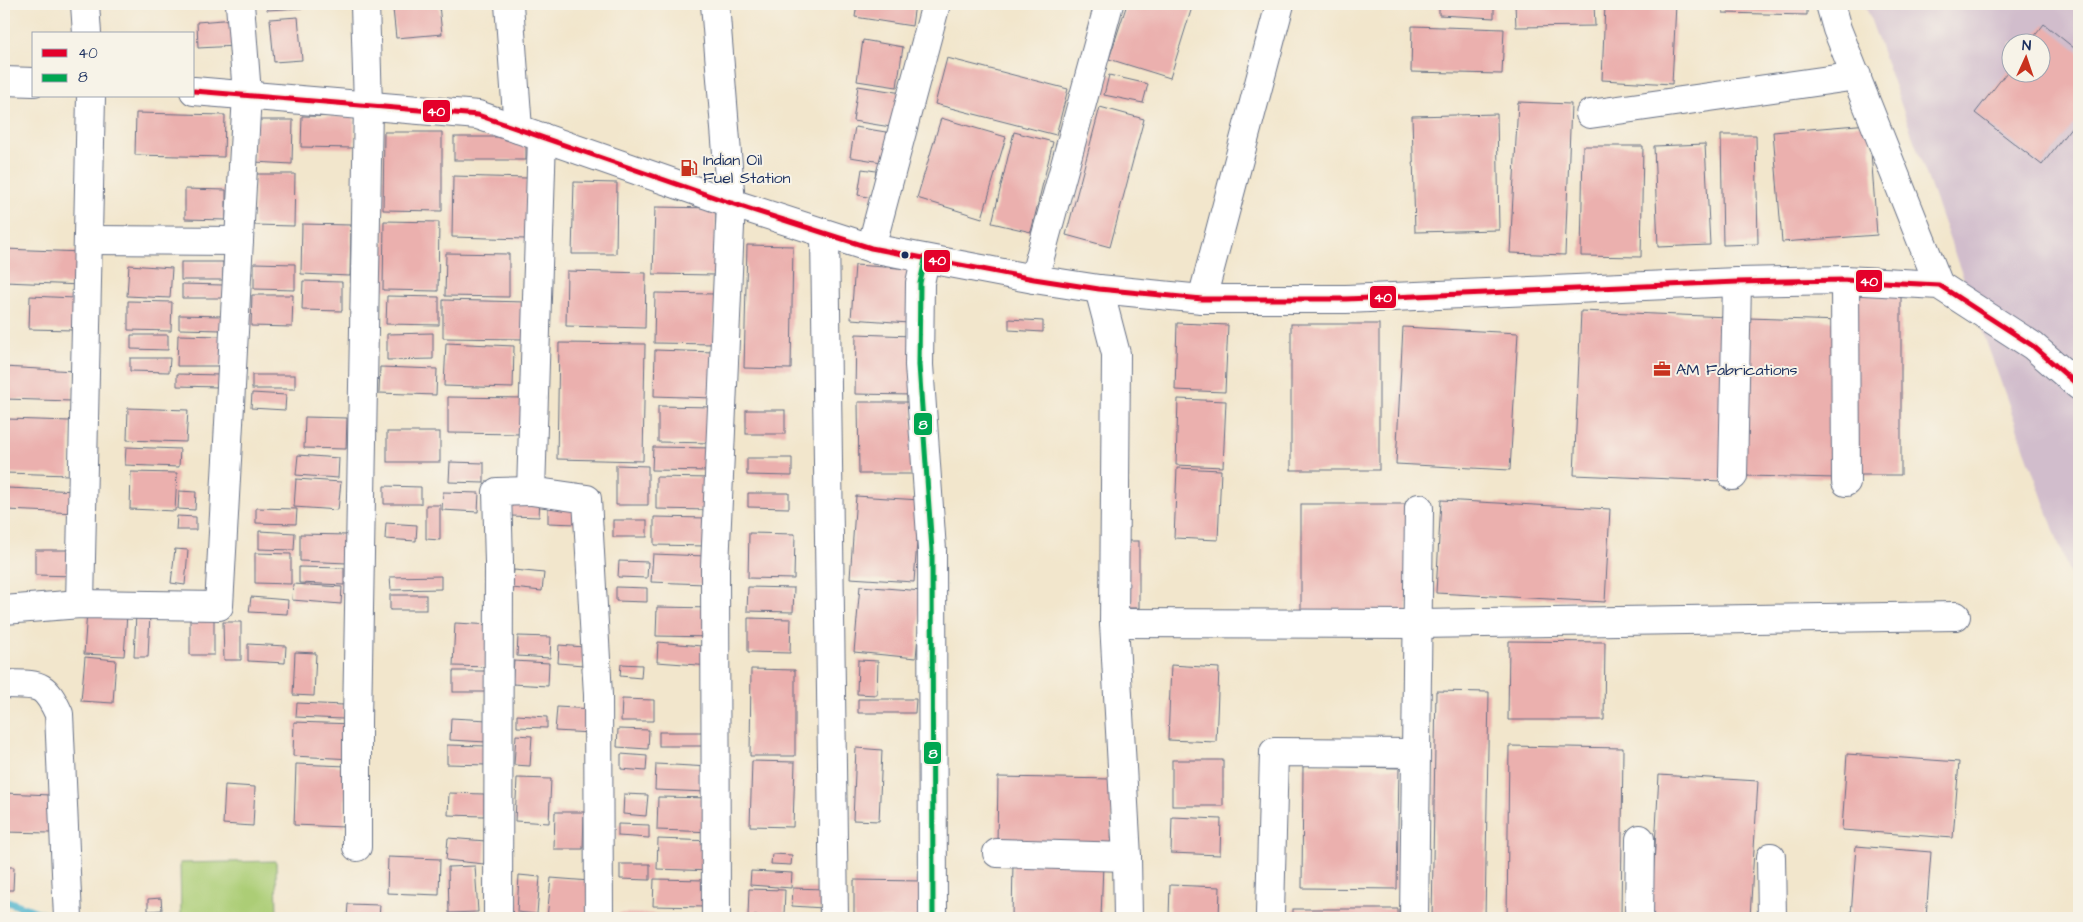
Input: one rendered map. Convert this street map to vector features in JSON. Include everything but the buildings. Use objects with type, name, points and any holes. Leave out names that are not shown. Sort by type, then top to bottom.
[{"type":"street","points":[[85,4],[87,32]]},
{"type":"street","points":[[4,610],[80,604],[219,606],[247,94],[240,4]]},
{"type":"street","points":[[357,847],[368,106],[365,4]]},
{"type":"street","points":[[509,4],[530,133],[531,491]]},
{"type":"street","points":[[715,4],[731,203],[715,567],[716,918]]},
{"type":"street","points":[[871,248],[936,4]]},
{"type":"street","points":[[1034,279],[1109,4]]},
{"type":"street","points":[[1202,299],[1280,4]]},
{"type":"street","points":[[1830,4],[1837,29],[1939,285]]},
{"type":"street","points":[[1590,114],[1857,76]]},
{"type":"street","points":[[4,81],[32,82]]},
{"type":"street","points":[[195,91],[478,115],[731,203],[871,248],[925,260],[1099,289],[1202,299],[1346,299],[1737,282],[1845,280],[1939,285],[2033,346],[2079,386]]},
{"type":"street","points":[[80,604],[91,98]]},
{"type":"street","points":[[826,234],[834,918]]},
{"type":"street","points":[[88,240],[239,241]]},
{"type":"street","points":[[925,260],[920,283],[919,365],[932,550],[933,918]]},
{"type":"street","points":[[1845,280],[1846,482]]},
{"type":"street","points":[[1733,476],[1737,282]]},
{"type":"street","points":[[1099,289],[1116,354],[1114,623],[1127,857],[1128,918]]},
{"type":"street","points":[[498,918],[499,562],[497,492],[531,491],[587,499],[598,695],[599,918]]},
{"type":"street","points":[[1414,918],[1419,508]]},
{"type":"street","points":[[1114,623],[1419,624],[1956,616]]},
{"type":"street","points":[[4,684],[37,685],[50,694],[59,714],[68,918]]},
{"type":"street","points":[[1270,914],[1274,752],[1416,753]]},
{"type":"street","points":[[1639,918],[1640,839]]},
{"type":"street","points":[[997,853],[1127,857]]},
{"type":"street","points":[[1771,856],[1772,918]]},
{"type":"shaded area","points":[[1865,4],[2079,4],[2079,600]]},
{"type":"green space","points":[[276,861],[277,918],[181,918],[180,863]]},
{"type":"waterway","points":[[4,900],[52,918]]},
{"type":"transit line","name":"40","points":[[195,91],[478,115],[731,203],[871,248],[1034,279],[1099,289],[1202,299],[1346,299],[1737,282],[1845,280],[1939,285],[2033,346],[2079,386]]},
{"type":"transit line","name":"8","points":[[925,260],[920,283],[919,365],[932,550],[933,918]]},
{"type":"place","name":"Indian Oil Fuel Station","points":[[689,168]]},
{"type":"place","name":"AM Fabrications","points":[[1662,369]]}]
